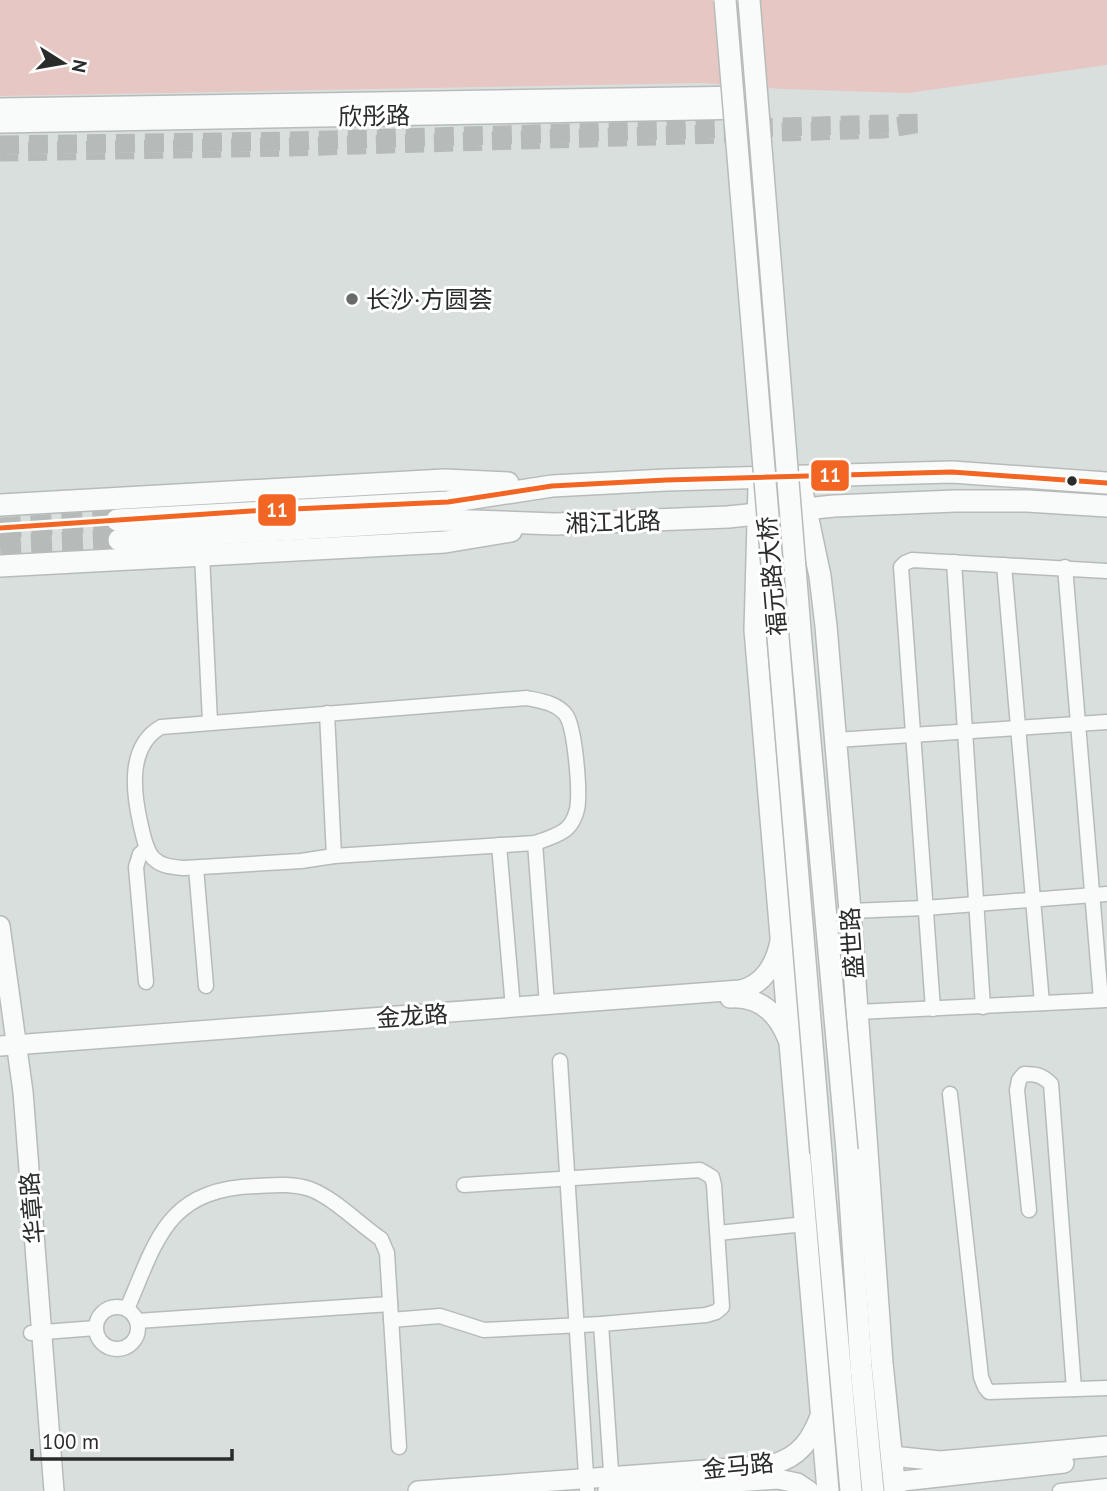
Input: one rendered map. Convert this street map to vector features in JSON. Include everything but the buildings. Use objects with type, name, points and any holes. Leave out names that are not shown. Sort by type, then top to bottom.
[{"type":"main road","name":"福元路大桥","points":[[724,0],[821,1153]]},
{"type":"main road","name":"福元路大桥","points":[[749,0],[801,642],[847,1150]]},
{"type":"main road","points":[[745,102],[751,186]]},
{"type":"main road","name":"欣彤路","points":[[0,108],[745,102]]},
{"type":"main road","name":"欣彤路","points":[[0,123],[745,102]]},
{"type":"main road","name":"盛世路","points":[[828,1491],[755,630],[759,478],[769,401],[799,477],[821,576],[850,911],[882,1363],[895,1486]]},
{"type":"main road","name":"湘江北路","points":[[1107,483],[952,472],[552,486],[449,502],[118,530],[444,520],[555,524],[728,517],[807,509],[955,501],[1027,501],[1107,506]]},
{"type":"main road","points":[[0,505],[444,480],[552,486]]},
{"type":"main road","points":[[0,566],[446,542],[555,524]]},
{"type":"main road","name":"华章路","points":[[0,926],[8,1049],[54,1491]]},
{"type":"main road","name":"金龙路","points":[[8,1049],[750,988],[761,980],[774,963],[780,926]]},
{"type":"main road","name":"金龙路","points":[[8,1049],[740,998],[759,1002],[768,1008],[782,1024],[790,1044]]},
{"type":"main road","name":"华章路","points":[[0,1009],[8,1049]]},
{"type":"main road","points":[[847,1150],[882,1363]]},
{"type":"main road","points":[[847,1150],[861,1366],[873,1491]]},
{"type":"main road","points":[[819,1376],[821,1153]]},
{"type":"main road","points":[[821,1153],[851,1491]]},
{"type":"main road","name":"华章路","points":[[36,1332],[41,1491]]},
{"type":"main road","name":"金马路","points":[[611,1486],[784,1462],[802,1450],[822,1411]]},
{"type":"main road","points":[[892,1456],[940,1461],[1107,1446]]},
{"type":"main road","points":[[895,1486],[1107,1458]]},
{"type":"main road","name":"金马路","points":[[418,1491],[778,1479],[797,1483],[809,1491]]},
{"type":"street","points":[[202,555],[210,722]]},
{"type":"street","points":[[933,1009],[901,568],[912,560],[1107,571]]},
{"type":"street","points":[[954,562],[983,1007]]},
{"type":"street","points":[[1004,565],[1042,1003]]},
{"type":"street","points":[[857,1012],[1104,1000],[1100,895],[1078,724],[1065,567]]},
{"type":"street","points":[[527,698],[542,701],[561,710],[568,718],[574,742],[579,802],[572,821],[565,830],[535,843],[196,868],[166,866],[154,859],[147,848],[135,802],[134,772],[150,733],[161,727],[327,713],[527,698]]},
{"type":"street","points":[[327,713],[334,856]]},
{"type":"street","points":[[836,740],[1107,722]]},
{"type":"street","points":[[535,843],[547,1005]]},
{"type":"street","points":[[499,845],[513,1008]]},
{"type":"street","points":[[146,982],[136,867],[140,854],[147,848]]},
{"type":"street","points":[[196,868],[206,986]]},
{"type":"street","points":[[850,911],[1100,895]]},
{"type":"street","points":[[560,1061],[587,1485]]},
{"type":"street","points":[[1029,1210],[1017,1090],[1019,1080],[1024,1074],[1044,1076],[1051,1084],[1074,1389]]},
{"type":"street","points":[[950,1094],[981,1377],[985,1387],[989,1392],[1107,1388]]},
{"type":"street","points":[[391,1320],[440,1316],[484,1330],[601,1324],[716,1312],[722,1307],[712,1177],[700,1170],[464,1185]]},
{"type":"street","points":[[127,1309],[162,1231],[186,1206],[215,1191],[233,1187],[279,1185],[311,1190],[381,1239],[387,1253],[398,1447]]},
{"type":"street","points":[[718,1233],[805,1224]]},
{"type":"street","points":[[137,1321],[390,1304]]},
{"type":"street","points":[[110,1307],[127,1309],[137,1321],[138,1332],[128,1346],[111,1348],[98,1336],[98,1319],[110,1307]]},
{"type":"street","points":[[601,1324],[611,1486]]},
{"type":"street","points":[[36,1332],[96,1328]]},
{"type":"street","points":[[1059,1491],[1101,1488]]},
{"type":"shaded area","points":[[0,0],[1107,0],[1107,65],[908,93],[782,89],[702,83],[0,96]]},
{"type":"tunnel","points":[[0,145],[290,141],[922,123],[883,129],[290,147],[0,152]]},
{"type":"tunnel","points":[[0,528],[117,520]]},
{"type":"tunnel","points":[[0,545],[119,540]]},
{"type":"transit line","name":"11","points":[[0,528],[251,511],[448,502],[552,486],[666,480],[952,472],[1107,483]]},
{"type":"place","name":"长沙·方圆荟","points":[[352,299]]}]
